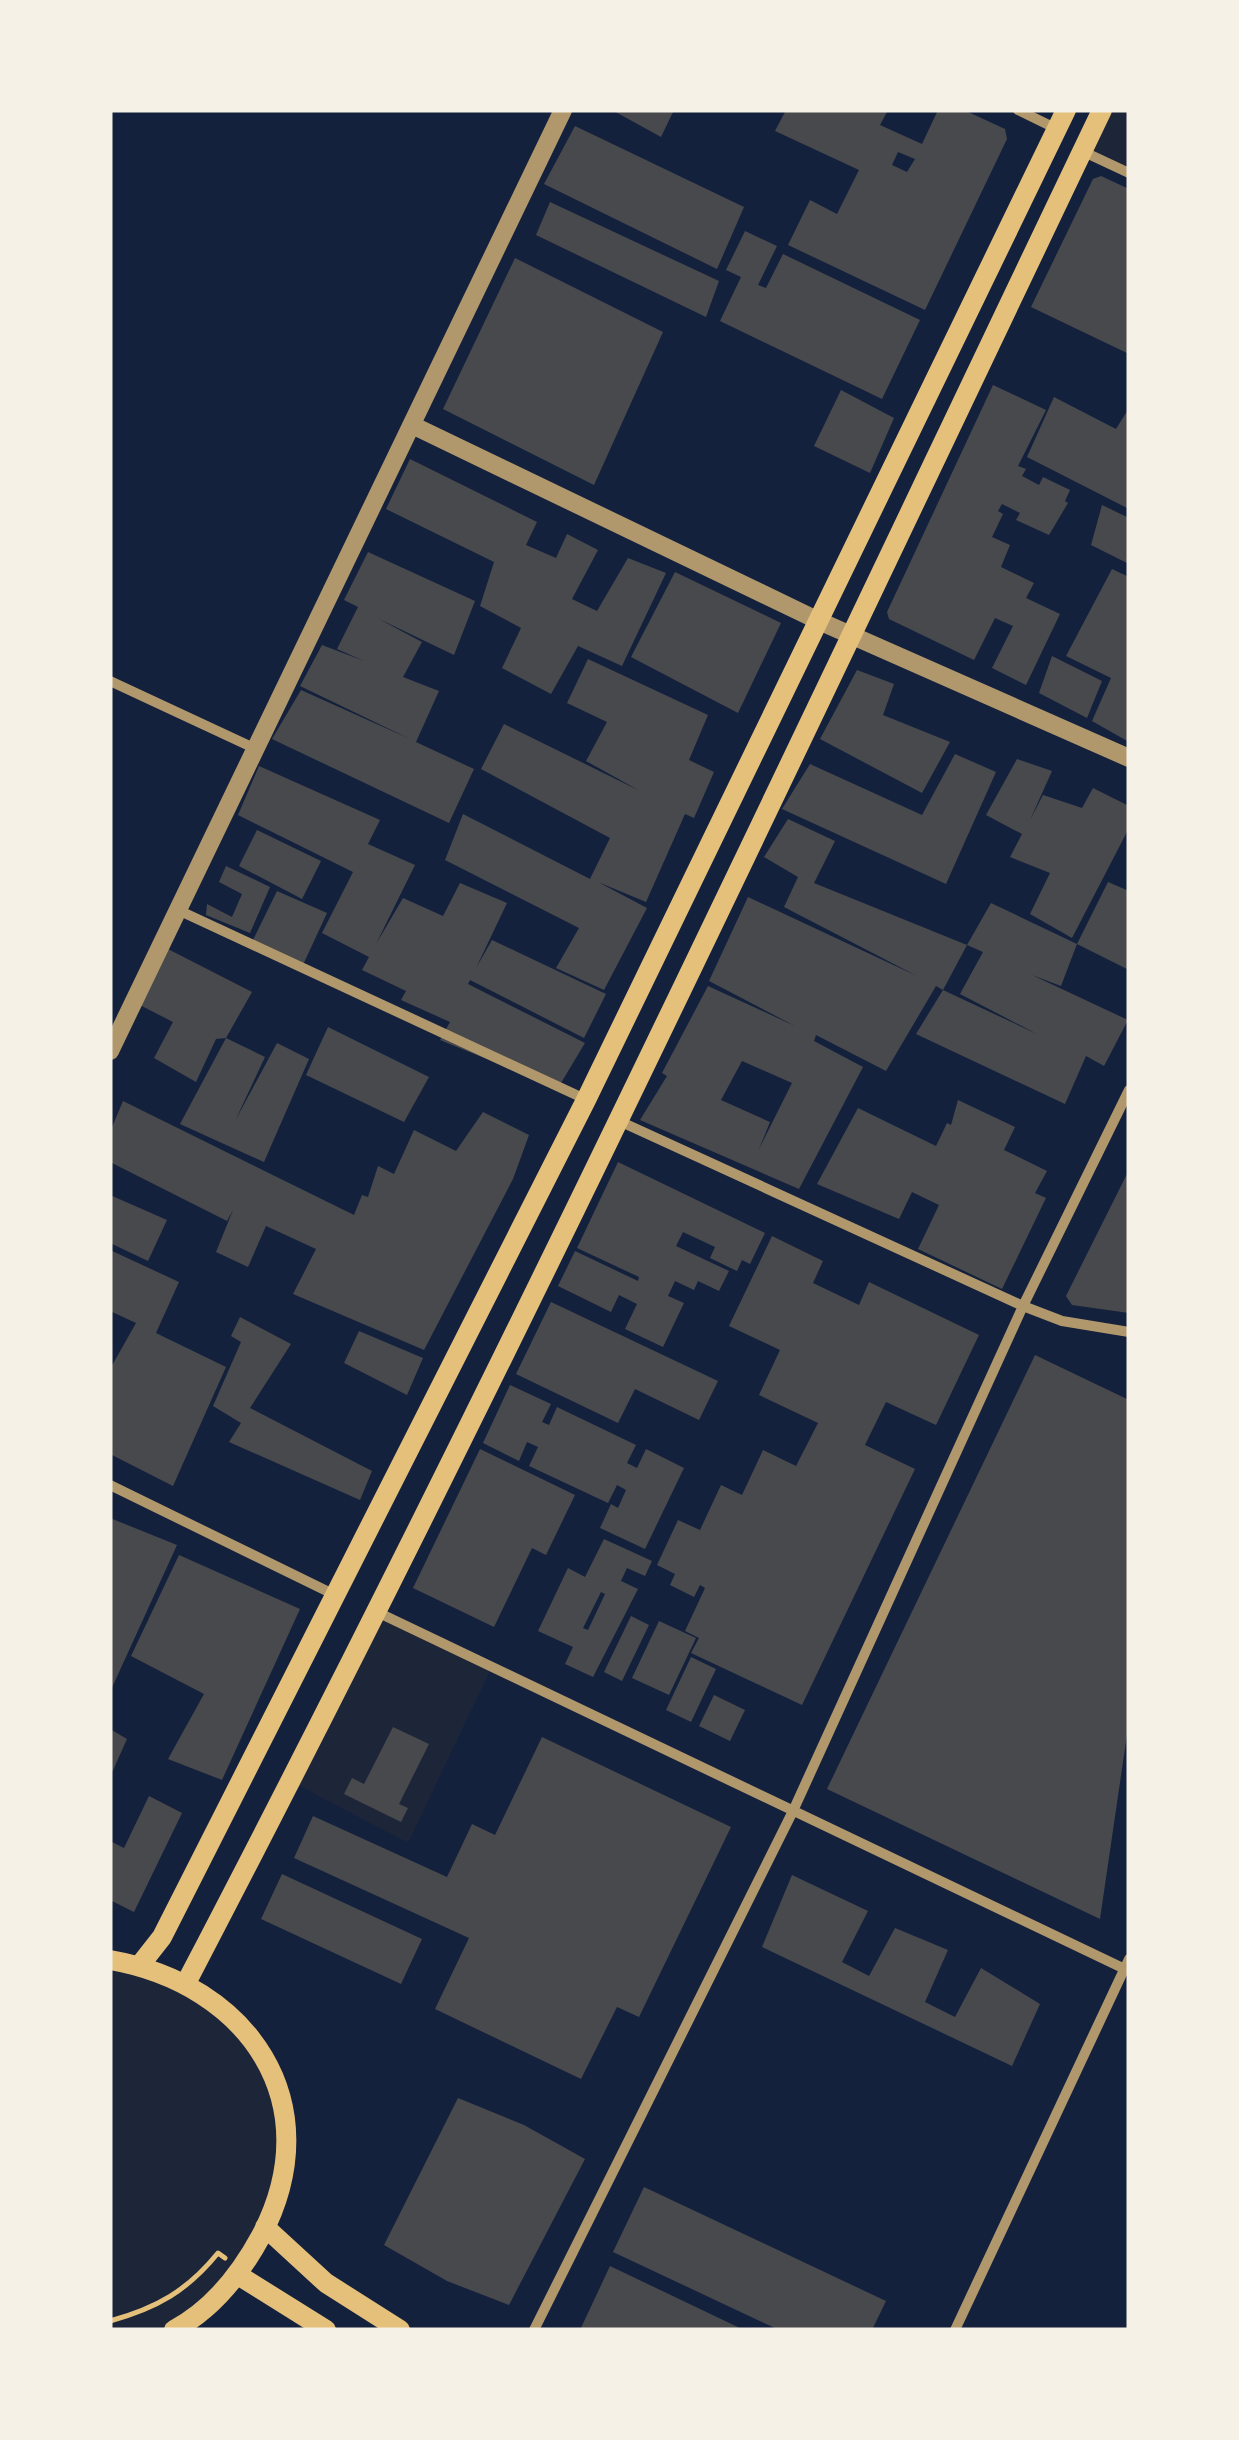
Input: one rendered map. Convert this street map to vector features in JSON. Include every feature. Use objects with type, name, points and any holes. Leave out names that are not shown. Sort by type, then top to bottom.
[{"type":"main road","points":[[186,1983],[377,1612],[854,636],[1102,110]]},
{"type":"main road","points":[[140,1966],[162,1937],[586,1100],[1062,120]]},
{"type":"main road","points":[[110,1960],[186,1983],[234,2015],[268,2061],[286,2116],[286,2173],[266,2227],[238,2275],[196,2318],[174,2330]]},
{"type":"main road","points":[[266,2227],[326,2282],[400,2330]]},
{"type":"main road","points":[[238,2275],[326,2330]]},
{"type":"street","points":[[110,1052],[563,110]]},
{"type":"street","points":[[1018,110],[1062,120]]},
{"type":"street","points":[[1082,152],[1129,173]]},
{"type":"street","points":[[412,425],[819,621],[1129,758]]},
{"type":"street","points":[[110,680],[256,749]]},
{"type":"street","points":[[178,910],[586,1100]]},
{"type":"street","points":[[534,2330],[793,1811],[1023,1306],[1129,1090]]},
{"type":"street","points":[[616,1120],[1023,1306],[1062,1322],[1129,1332]]},
{"type":"street","points":[[110,1486],[335,1595]]},
{"type":"street","points":[[377,1612],[1128,1967],[956,2330]]},
{"type":"path","points":[[110,2321],[168,2301],[194,2283],[218,2253]]},
{"type":"shaded area","points":[[1102,110],[1129,110],[1129,173],[1082,151]]},
{"type":"shaded area","points":[[383,1620],[490,1671],[408,1843],[298,1785]]},
{"type":"shaded area","points":[[110,1960],[164,1973],[268,2061],[286,2173],[243,2270],[174,2330],[110,2330]]},
{"type":"building","points":[[612,110],[674,110],[661,137]]},
{"type":"building","points":[[786,110],[888,110],[880,125],[922,144],[938,110],[964,110],[1005,129],[1007,139],[925,310],[788,245],[810,200],[837,214],[859,170],[775,131]],"holes":[[[898,152],[915,159],[907,172],[892,165]]]},
{"type":"building","points":[[575,126],[744,207],[717,269],[544,184]]},
{"type":"building","points":[[1101,176],[1129,189],[1129,354],[1031,307],[1093,179]]},
{"type":"building","points":[[550,202],[719,281],[706,317],[536,235]]},
{"type":"building","points":[[745,231],[777,246],[758,285],[766,288],[783,254],[920,320],[882,399],[720,321],[741,277],[726,270]]},
{"type":"building","points":[[515,258],[663,332],[594,485],[443,409]]},
{"type":"building","points":[[993,385],[1046,410],[1018,466],[1026,469],[1022,476],[1039,485],[1043,477],[1070,490],[1065,501],[1068,503],[1049,535],[1016,520],[1020,513],[1002,504],[998,511],[1003,514],[992,537],[1010,545],[1001,567],[1034,583],[1026,598],[1060,614],[1026,685],[992,668],[1013,626],[995,618],[974,660],[889,619],[887,612]]},
{"type":"building","points":[[841,390],[894,418],[870,473],[814,446]]},
{"type":"building","points":[[1054,397],[1116,429],[1129,408],[1129,509],[1027,457]]},
{"type":"building","points":[[410,459],[537,522],[526,545],[556,558],[567,534],[598,550],[572,599],[597,611],[628,558],[666,573],[622,666],[578,646],[551,694],[502,668],[521,628],[480,606],[494,562],[386,509]]},
{"type":"building","points":[[1102,505],[1129,518],[1129,564],[1091,545]]},
{"type":"building","points":[[368,552],[475,601],[454,655],[377,618],[422,642],[403,677],[439,691],[416,742],[474,769],[449,823],[272,739],[301,690],[410,739],[300,686],[322,645],[364,661],[337,649],[358,607],[344,600]]},
{"type":"building","points":[[1112,569],[1129,577],[1129,742],[1092,721],[1111,678],[1066,656]]},
{"type":"building","points":[[675,572],[781,623],[738,713],[631,657]]},
{"type":"building","points":[[1052,656],[1102,681],[1087,718],[1039,693]]},
{"type":"building","points":[[588,659],[708,715],[689,760],[714,772],[694,818],[685,814],[646,902],[598,882],[647,908],[604,990],[556,968],[579,928],[445,860],[463,814],[590,879],[610,838],[481,769],[504,724],[640,791],[586,761],[607,722],[567,703]]},
{"type":"building","points":[[857,670],[894,684],[883,715],[950,742],[922,793],[820,739]]},
{"type":"building","points":[[955,754],[996,772],[946,884],[782,809],[810,764],[922,815]]},
{"type":"building","points":[[1017,759],[1052,771],[1030,820],[1043,795],[1082,808],[1093,788],[1129,806],[1129,828],[1072,938],[1030,914],[1050,873],[1010,857],[1022,834],[986,815]]},
{"type":"building","points":[[259,766],[380,820],[368,844],[415,865],[376,944],[403,898],[443,916],[460,883],[507,903],[476,968],[492,940],[606,994],[584,1038],[470,980],[468,984],[585,1043],[558,1088],[440,1040],[450,1022],[401,1000],[406,991],[362,970],[369,957],[322,933],[353,872],[238,815]]},
{"type":"building","points":[[788,819],[835,841],[814,883],[967,945],[943,990],[936,986],[886,1071],[816,1035],[814,1041],[863,1067],[799,1189],[640,1120],[667,1076],[662,1073],[708,986],[795,1026],[709,981],[748,897],[917,976],[784,907],[798,877],[764,857]],"holes":[[[742,1061],[792,1083],[759,1149],[770,1122],[721,1100]]]},
{"type":"building","points":[[257,830],[321,861],[302,899],[239,866]]},
{"type":"building","points":[[226,866],[270,887],[250,933],[206,915],[207,904],[232,917],[242,894],[219,882]]},
{"type":"building","points":[[1108,882],[1129,891],[1129,970],[1077,944]]},
{"type":"building","points":[[277,891],[327,913],[302,967],[252,942]]},
{"type":"building","points":[[991,903],[1077,944],[1061,986],[1032,975],[1128,1020],[1104,1066],[1086,1056],[1065,1104],[916,1034],[943,990],[1037,1034],[960,994],[983,952],[967,945]]},
{"type":"building","points":[[164,947],[252,992],[226,1038],[216,1039],[196,1082],[154,1058],[173,1022],[134,1002]]},
{"type":"building","points":[[328,1027],[429,1077],[404,1122],[306,1075]]},
{"type":"building","points":[[226,1038],[265,1057],[235,1121],[277,1043],[309,1059],[264,1162],[180,1124]]},
{"type":"building","points":[[958,1100],[1015,1127],[1004,1150],[1047,1171],[1035,1193],[1046,1198],[1002,1289],[918,1249],[939,1205],[912,1192],[899,1219],[817,1184],[858,1108],[936,1146],[947,1123],[951,1125]]},
{"type":"building","points":[[123,1101],[354,1215],[362,1195],[368,1197],[378,1166],[394,1174],[414,1130],[456,1151],[483,1112],[529,1135],[513,1179],[424,1350],[293,1294],[316,1249],[266,1226],[248,1267],[216,1252],[233,1210],[227,1221],[110,1162],[110,1132]]},
{"type":"building","points":[[618,1162],[765,1233],[750,1264],[742,1260],[737,1271],[710,1258],[715,1247],[683,1232],[676,1246],[729,1271],[719,1291],[698,1281],[694,1290],[675,1281],[668,1296],[684,1303],[663,1347],[625,1329],[637,1304],[619,1295],[611,1312],[558,1286],[575,1251],[638,1281],[639,1277],[577,1248]]},
{"type":"building","points":[[1129,1170],[1129,1313],[1072,1305],[1066,1296]]},
{"type":"building","points":[[110,1195],[167,1220],[148,1261],[110,1243]]},
{"type":"building","points":[[772,1236],[823,1261],[813,1283],[859,1305],[869,1282],[979,1335],[936,1425],[886,1402],[865,1445],[915,1469],[802,1705],[691,1653],[699,1638],[685,1631],[705,1588],[700,1585],[694,1597],[670,1585],[675,1574],[657,1565],[678,1520],[700,1530],[721,1485],[742,1495],[763,1450],[796,1466],[818,1423],[759,1395],[780,1350],[729,1326]]},
{"type":"building","points":[[110,1250],[179,1282],[156,1333],[226,1367],[173,1486],[110,1454],[110,1369],[136,1323],[110,1311]]},
{"type":"building","points":[[551,1302],[718,1381],[699,1420],[635,1389],[618,1423],[516,1374]]},
{"type":"building","points":[[240,1317],[291,1344],[250,1408],[372,1471],[360,1500],[229,1442],[241,1423],[213,1406],[241,1342],[231,1336]]},
{"type":"building","points":[[359,1331],[423,1358],[407,1395],[344,1363]]},
{"type":"building","points":[[1035,1355],[1129,1400],[1129,1721],[1100,1919],[827,1789]]},
{"type":"building","points":[[510,1385],[551,1404],[542,1422],[549,1425],[557,1407],[636,1445],[627,1463],[637,1468],[646,1449],[684,1468],[645,1549],[600,1528],[611,1504],[618,1508],[626,1490],[617,1485],[608,1503],[529,1466],[538,1447],[527,1442],[519,1461],[483,1443]]},
{"type":"building","points":[[480,1449],[575,1495],[546,1555],[532,1548],[494,1627],[413,1588]]},
{"type":"building","points":[[110,1518],[177,1545],[110,1692]]},
{"type":"building","points":[[604,1539],[652,1561],[645,1576],[627,1568],[621,1581],[638,1589],[593,1677],[565,1664],[573,1647],[538,1631],[568,1568],[585,1577]],"holes":[[[601,1592],[605,1594],[588,1630],[583,1628]]]},
{"type":"building","points":[[179,1555],[300,1609],[222,1780],[168,1759],[204,1694],[131,1656]]},
{"type":"building","points":[[631,1616],[649,1625],[622,1681],[604,1672]]},
{"type":"building","points":[[659,1621],[696,1638],[669,1695],[632,1678]]},
{"type":"building","points":[[691,1657],[716,1669],[691,1722],[666,1710]]},
{"type":"building","points":[[714,1695],[745,1710],[730,1741],[699,1726]]},
{"type":"building","points":[[393,1727],[429,1744],[399,1804],[408,1808],[401,1822],[344,1794],[352,1778],[364,1784]]},
{"type":"building","points":[[110,1729],[127,1739],[110,1777]]},
{"type":"building","points":[[542,1737],[731,1827],[639,2017],[617,2007],[581,2079],[435,2009],[469,1938],[294,1858],[313,1816],[447,1877],[472,1824],[495,1835]]},
{"type":"building","points":[[149,1796],[182,1813],[134,1912],[110,1900],[110,1841],[124,1848]]},
{"type":"building","points":[[282,1874],[422,1939],[401,1984],[261,1919]]},
{"type":"building","points":[[792,1875],[868,1911],[842,1962],[869,1976],[895,1928],[948,1950],[925,2002],[955,2017],[981,1968],[1040,2004],[1012,2066],[762,1947]]},
{"type":"building","points":[[458,2098],[524,2125],[585,2159],[509,2305],[447,2281],[384,2245]]},
{"type":"building","points":[[644,2187],[886,2301],[872,2330],[779,2330],[613,2252]]},
{"type":"building","points":[[610,2266],[744,2330],[580,2330]]}]
